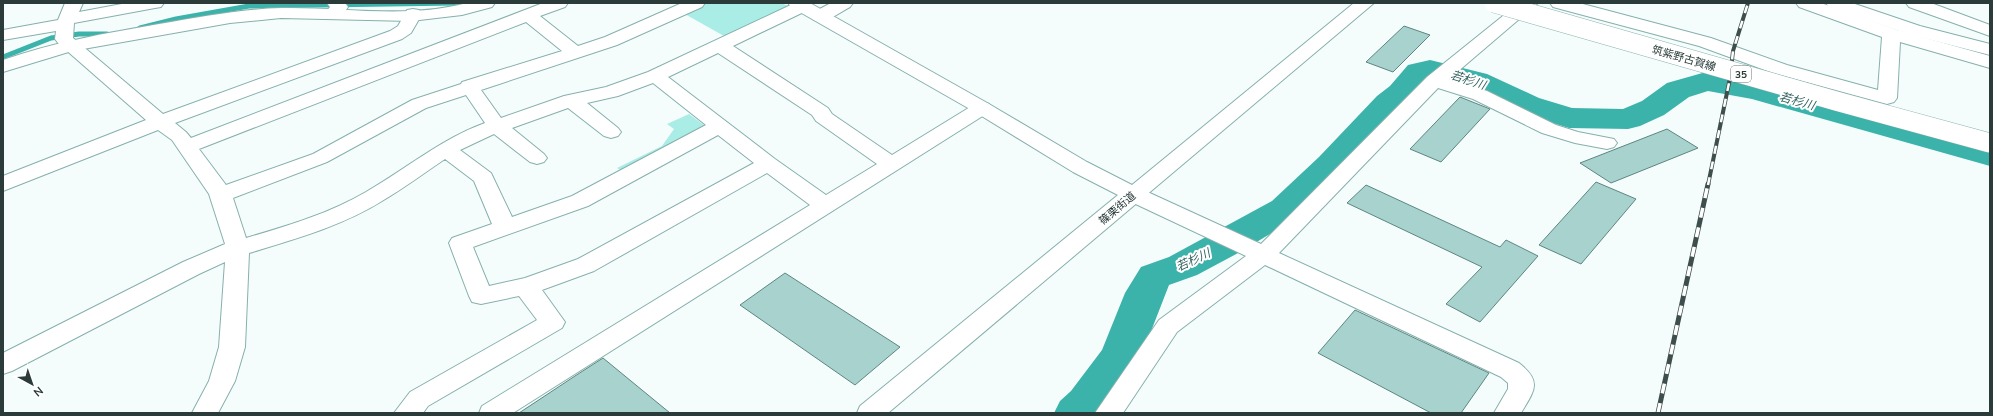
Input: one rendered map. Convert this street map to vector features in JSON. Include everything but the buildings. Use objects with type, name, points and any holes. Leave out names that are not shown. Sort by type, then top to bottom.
[{"type":"street","points":[[66,32],[74,3]]},
{"type":"street","points":[[3,66],[36,54],[66,32],[155,3]]},
{"type":"street","points":[[3,35],[66,32],[335,8],[413,14],[443,13],[484,3]]},
{"type":"street","points":[[186,147],[559,3]]},
{"type":"street","points":[[220,195],[320,158],[369,133],[392,117],[419,104],[469,86],[576,53],[611,40],[696,3]]},
{"type":"street","points":[[820,16],[844,3]]},
{"type":"street","name":"篠栗街道","points":[[870,413],[1365,3]]},
{"type":"street","name":"筑紫野古賀線","points":[[1494,3],[1829,99],[1990,143]]},
{"type":"street","name":"筑紫野古賀線","points":[[1524,3],[1833,91],[1990,131]]},
{"type":"street","points":[[1108,413],[1168,326],[1265,254],[1434,82],[1529,3]]},
{"type":"street","points":[[1559,3],[1705,42],[1780,69],[1887,98],[1891,34]]},
{"type":"street","points":[[1805,3],[1891,34],[1990,62]]},
{"type":"street","points":[[1835,3],[1914,30],[1990,50]]},
{"type":"street","points":[[1915,3],[1990,31]]},
{"type":"street","points":[[3,364],[191,268],[238,248],[300,230],[336,216],[374,198],[446,149],[475,134],[571,100],[611,92],[655,76],[799,4],[982,108],[1080,167],[1133,194],[1265,254],[1510,370],[1521,379],[1521,390],[1507,413]]},
{"type":"street","points":[[3,184],[160,122],[396,35],[405,29],[413,14]]},
{"type":"street","points":[[528,15],[576,53]]},
{"type":"street","points":[[66,32],[160,122],[179,136],[220,195],[238,248],[232,347],[222,381],[205,413]]},
{"type":"street","points":[[719,45],[821,112],[824,117],[892,165]]},
{"type":"street","points":[[655,76],[768,164],[827,206]]},
{"type":"street","points":[[1434,82],[1480,95],[1549,129],[1575,137],[1607,143]]},
{"type":"street","points":[[469,86],[497,126],[537,158]]},
{"type":"street","points":[[571,100],[611,132]]},
{"type":"street","points":[[492,413],[827,206],[982,108]]},
{"type":"street","points":[[720,126],[580,201],[460,243],[481,296],[529,286],[586,265],[768,164]]},
{"type":"street","points":[[446,149],[484,178],[505,227]]},
{"type":"street","points":[[407,413],[420,399],[553,322],[530,294],[529,286]]},
{"type":"shaded area","points":[[704,3],[781,3],[788,6],[724,36],[683,13]]},
{"type":"shaded area","points":[[689,114],[708,128],[625,173],[617,168],[662,146],[674,129],[667,124]]},
{"type":"waterway","points":[[140,28],[176,19],[249,6],[457,3]]},
{"type":"waterway","points":[[3,57],[51,38],[79,34],[107,34]]},
{"type":"waterway","name":"若杉川","points":[[1076,413],[1086,403],[1120,357],[1145,293],[1155,276],[1183,266],[1227,243],[1285,209],[1331,164],[1388,103],[1401,93],[1419,72],[1430,69],[1476,81],[1528,105],[1569,118],[1628,119],[1653,108],[1678,90],[1706,81],[1756,90],[1990,156]]},
{"type":"railway","points":[[1708,185],[1730,78],[1733,51],[1748,3]]},
{"type":"railway","points":[[1658,413],[1708,184]]}]
